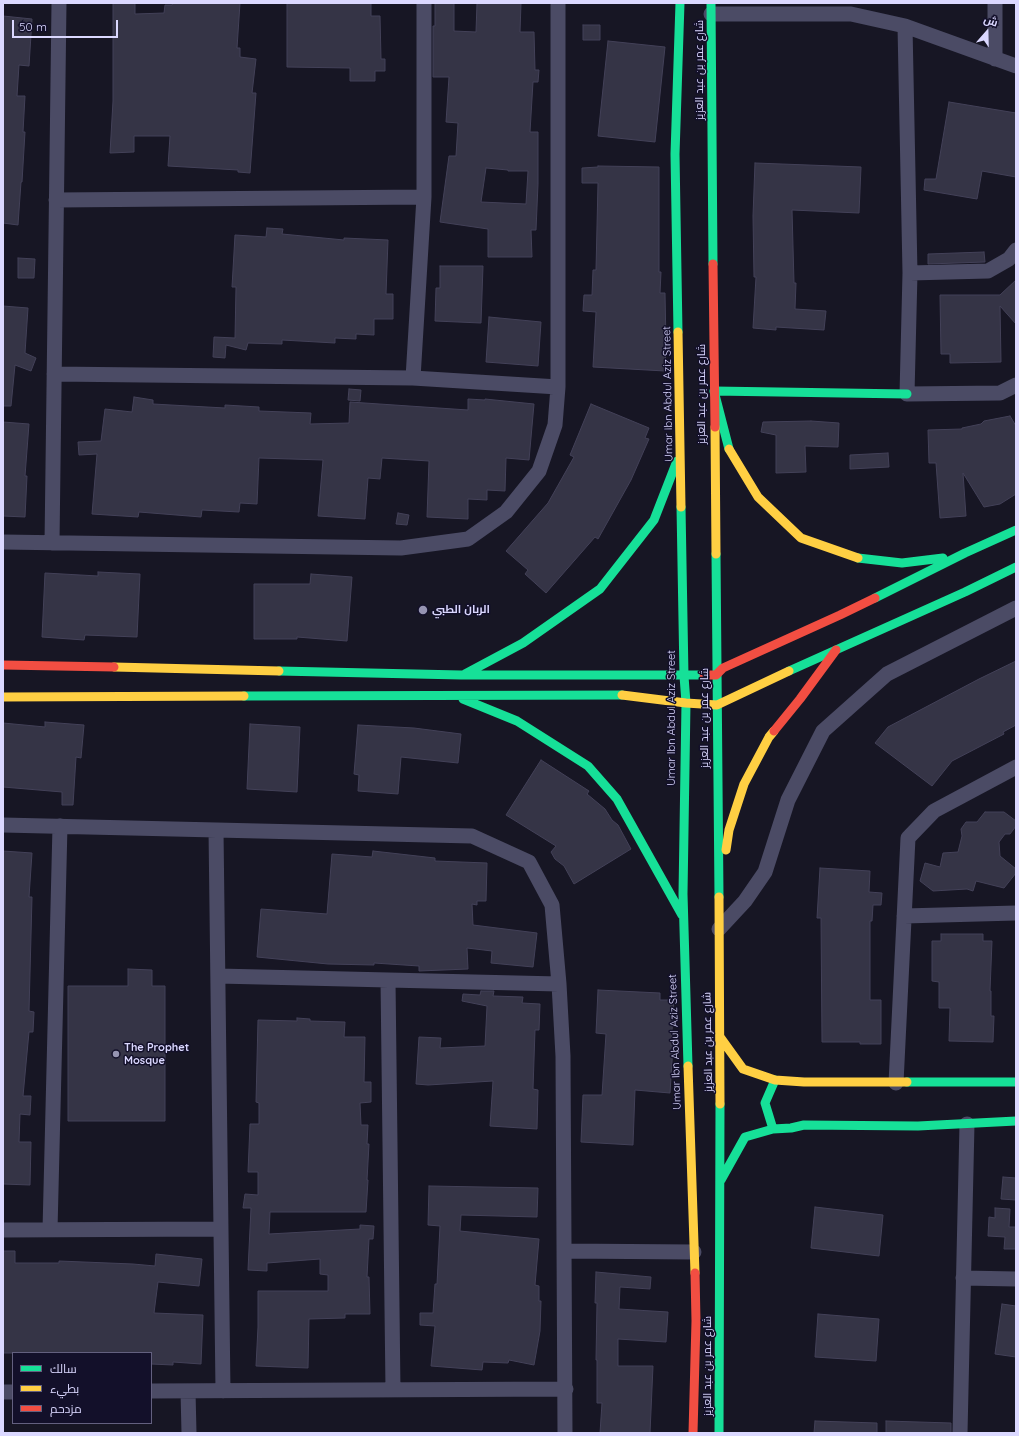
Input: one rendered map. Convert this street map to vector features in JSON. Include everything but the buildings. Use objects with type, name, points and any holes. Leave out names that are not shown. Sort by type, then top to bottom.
[{"type":"street","points":[[52,543],[59,3]]},
{"type":"street","points":[[413,378],[424,196],[424,3]]},
{"type":"street","points":[[3,542],[401,548],[468,539],[506,512],[539,471],[556,425],[558,387],[558,3]]},
{"type":"street","name":"Umar Ibn Abdul Aziz Street","points":[[680,3],[675,154],[684,676],[686,703],[683,894],[696,1321],[692,1433]]},
{"type":"street","points":[[995,3],[995,59]]},
{"type":"street","points":[[711,9],[851,9],[905,26],[1016,66]]},
{"type":"street","name":"شارع عمر بن عبد العزيز","points":[[711,9],[721,1180],[719,1433]]},
{"type":"street","points":[[905,26],[910,273],[907,394]]},
{"type":"street","points":[[56,200],[424,196]]},
{"type":"street","points":[[910,273],[988,271],[1010,259],[1016,250]]},
{"type":"street","points":[[54,374],[413,378],[558,387]]},
{"type":"street","points":[[965,553],[950,557],[902,563],[854,557],[801,538],[758,497],[730,452],[714,391],[907,394],[1000,393],[1016,384]]},
{"type":"street","points":[[461,675],[523,644],[600,589],[654,520],[681,451]]},
{"type":"street","points":[[3,664],[461,675],[716,675],[723,668],[840,615],[965,553],[1016,530]]},
{"type":"street","points":[[3,697],[630,694],[686,703],[716,705],[965,592],[1016,567]]},
{"type":"street","points":[[718,929],[745,901],[765,872],[788,800],[824,731],[887,674],[1016,608]]},
{"type":"street","points":[[718,896],[729,830],[744,784],[769,737],[800,699],[837,649]]},
{"type":"street","points":[[453,695],[517,721],[588,766],[617,799],[684,918]]},
{"type":"street","points":[[896,1083],[908,838],[934,811],[1016,767]]},
{"type":"street","points":[[3,825],[472,836],[529,862],[552,905],[559,984],[563,1056],[566,1389],[565,1433]]},
{"type":"street","points":[[50,1230],[60,826]]},
{"type":"street","points":[[216,830],[223,1391]]},
{"type":"street","points":[[904,916],[1016,913]]},
{"type":"street","points":[[218,976],[559,984]]},
{"type":"street","points":[[388,980],[393,1390]]},
{"type":"street","points":[[720,1037],[743,1069],[775,1080],[804,1082],[896,1083],[1016,1082]]},
{"type":"street","points":[[772,1129],[765,1103],[775,1080]]},
{"type":"street","points":[[721,1180],[745,1137],[772,1129],[791,1128],[804,1124],[918,1126],[1016,1121]]},
{"type":"street","points":[[960,1433],[967,1124]]},
{"type":"street","points":[[3,1230],[221,1229]]},
{"type":"street","points":[[564,1251],[694,1252]]},
{"type":"street","points":[[963,1278],[1016,1279]]},
{"type":"street","points":[[152,1391],[566,1389]]},
{"type":"street","points":[[188,1391],[189,1433]]},
{"type":"traffic: fast","points":[[678,332],[675,154],[680,3]]},
{"type":"traffic: fast","points":[[711,3],[713,264]]},
{"type":"traffic: fast","points":[[729,449],[714,391],[907,394]]},
{"type":"traffic: fast","points":[[465,674],[523,643],[600,589],[654,520],[677,461]]},
{"type":"traffic: fast","points":[[681,507],[684,676],[686,703],[683,894],[688,1066]]},
{"type":"traffic: fast","points":[[875,598],[965,553],[1016,530]]},
{"type":"traffic: fast","points":[[716,554],[719,897]]},
{"type":"traffic: fast","points":[[858,558],[902,563],[943,558]]},
{"type":"traffic: fast","points":[[789,671],[965,592],[1016,567]]},
{"type":"traffic: fast","points":[[279,671],[461,675],[704,675]]},
{"type":"traffic: fast","points":[[244,696],[622,695]]},
{"type":"traffic: fast","points":[[463,699],[517,721],[588,766],[617,799],[682,915]]},
{"type":"traffic: fast","points":[[773,1129],[765,1103],[775,1080]]},
{"type":"traffic: fast","points":[[907,1082],[1016,1082]]},
{"type":"traffic: fast","points":[[719,1433],[720,1104]]},
{"type":"traffic: fast","points":[[721,1180],[745,1137],[773,1129],[791,1128],[804,1125],[918,1126],[1016,1121]]},
{"type":"traffic: slow","points":[[678,332],[681,507]]},
{"type":"traffic: slow","points":[[715,427],[716,554]]},
{"type":"traffic: slow","points":[[729,449],[758,497],[801,538],[858,558]]},
{"type":"traffic: slow","points":[[114,667],[279,671]]},
{"type":"traffic: slow","points":[[622,695],[686,703],[717,705],[789,671]]},
{"type":"traffic: slow","points":[[3,697],[244,696]]},
{"type":"traffic: slow","points":[[726,850],[729,830],[744,784],[769,737],[774,731]]},
{"type":"traffic: slow","points":[[719,897],[720,1104]]},
{"type":"traffic: slow","points":[[720,1037],[743,1069],[775,1080],[804,1082],[907,1082]]},
{"type":"traffic: slow","points":[[688,1066],[695,1273]]},
{"type":"traffic: jam","points":[[713,264],[715,427]]},
{"type":"traffic: jam","points":[[704,675],[716,675],[723,668],[875,598]]},
{"type":"traffic: jam","points":[[774,731],[836,650]]},
{"type":"traffic: jam","points":[[3,665],[114,667]]},
{"type":"traffic: jam","points":[[693,1433],[696,1321],[695,1273]]},
{"type":"place","name":"الربان الطبي","points":[[423,610]]},
{"type":"place","name":"The Prophet Mosque","points":[[116,1054]]}]
